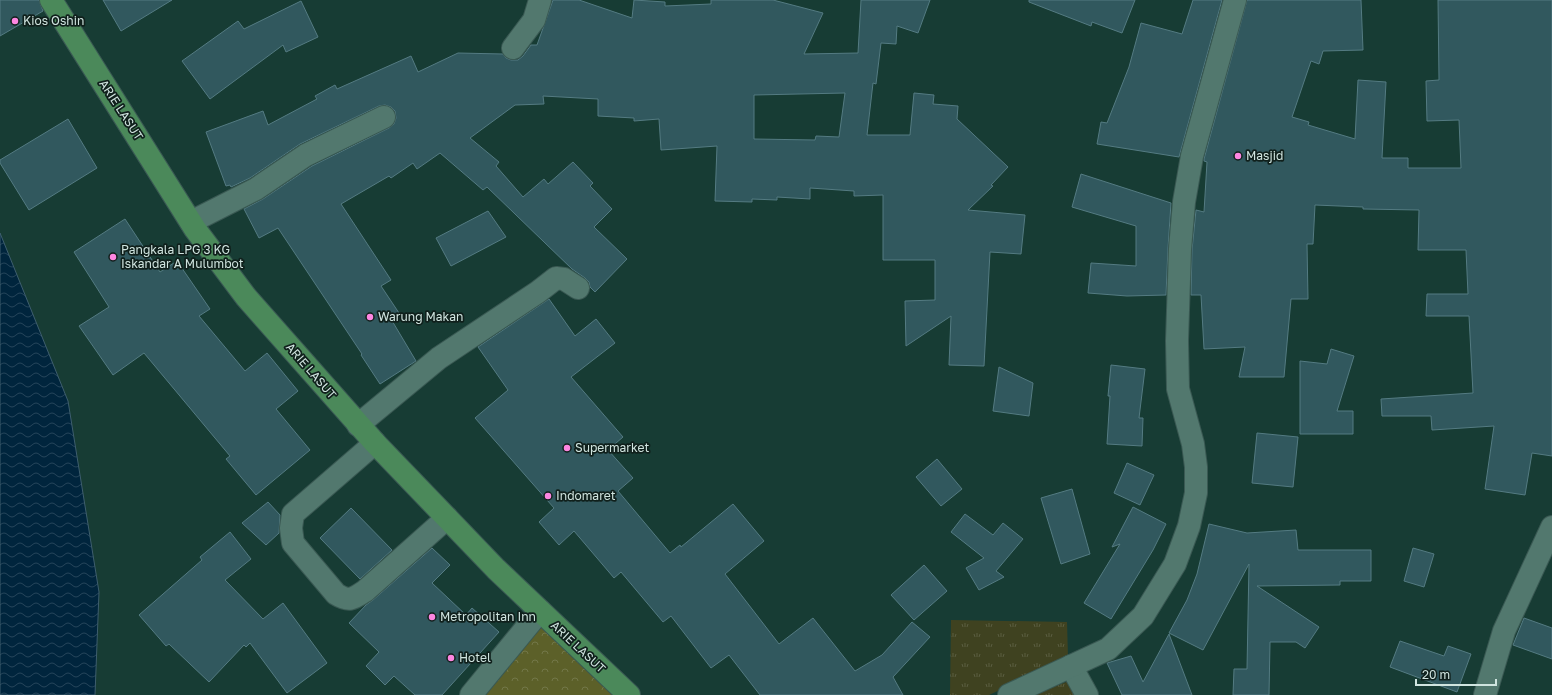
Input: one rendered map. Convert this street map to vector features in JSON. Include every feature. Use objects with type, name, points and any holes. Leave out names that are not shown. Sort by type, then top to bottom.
[{"type":"main road","name":"ARIE LASUT","points":[[50,0],[191,222],[246,297],[358,425],[496,569],[629,695]]},
{"type":"street","points":[[513,48],[534,20],[540,0]]},
{"type":"street","points":[[1009,695],[1108,649],[1143,616],[1175,564],[1189,526],[1196,492],[1196,467],[1194,444],[1178,389],[1177,340],[1180,249],[1184,202],[1192,156],[1235,0]]},
{"type":"street","points":[[191,222],[256,189],[306,155],[384,117]]},
{"type":"street","points":[[358,425],[439,358],[538,292],[556,278],[564,279],[578,288]]},
{"type":"street","points":[[375,443],[293,514],[291,528],[293,543],[336,594],[344,599],[353,599],[365,591],[447,518]]},
{"type":"street","points":[[1485,695],[1504,631],[1552,527]]},
{"type":"street","points":[[471,695],[540,611]]},
{"type":"street","points":[[1071,666],[1087,695]]},
{"type":"green space","points":[[540,619],[614,695],[485,695]]},
{"type":"green space","points":[[951,620],[1067,622],[1068,658],[989,695],[950,695]]},
{"type":"green space","points":[[1071,680],[1077,695],[1034,695]]},
{"type":"water","points":[[0,233],[68,401],[99,592],[95,695],[0,695]]},
{"type":"building","name":"Kios Oshin","points":[[0,0],[39,0],[43,11],[0,36]]},
{"type":"building","points":[[103,0],[172,0],[121,31]]},
{"type":"building","points":[[553,0],[579,0],[632,18],[634,0],[665,2],[665,6],[711,4],[711,0],[773,0],[823,13],[804,54],[858,53],[861,0],[930,0],[918,33],[897,26],[896,44],[881,43],[876,84],[873,83],[867,135],[910,135],[914,93],[934,95],[933,104],[958,106],[957,119],[1008,167],[991,185],[993,186],[968,210],[1025,215],[1021,254],[990,252],[984,366],[949,365],[951,316],[906,346],[905,301],[935,300],[935,260],[883,260],[883,195],[854,196],[854,191],[810,188],[810,199],[777,197],[777,200],[752,199],[752,202],[715,201],[717,146],[661,150],[659,119],[634,121],[634,118],[598,116],[598,99],[543,96],[544,104],[515,105],[470,138],[499,162],[496,166],[523,197],[544,179],[548,184],[573,162],[593,183],[590,186],[612,209],[594,227],[627,259],[595,292],[585,278],[572,269],[487,187],[483,190],[440,153],[417,169],[413,163],[391,178],[389,176],[341,204],[391,280],[381,286],[399,313],[391,319],[416,361],[380,384],[361,355],[362,354],[278,228],[259,238],[244,209],[263,199],[312,166],[389,128],[394,124],[396,118],[395,111],[391,107],[385,105],[379,106],[300,144],[250,178],[231,187],[230,185],[226,186],[206,132],[263,111],[268,125],[317,99],[315,96],[335,85],[337,89],[411,56],[418,72],[458,53],[503,54],[506,58],[511,60],[518,60],[531,45],[537,45]],"holes":[[[845,93],[839,137],[816,136],[815,140],[754,139],[754,95]]]},
{"type":"building","points":[[1029,0],[1135,0],[1122,33],[1092,22],[1091,26],[1029,2]]},
{"type":"building","points":[[1193,0],[1222,0],[1179,157],[1097,144],[1101,122],[1107,123],[1129,67],[1141,23],[1182,34]]},
{"type":"building","points":[[1247,0],[1361,0],[1363,50],[1323,51],[1319,64],[1311,61],[1292,117],[1309,122],[1308,125],[1355,139],[1358,80],[1386,82],[1382,158],[1408,158],[1408,168],[1461,168],[1459,120],[1427,121],[1426,81],[1439,80],[1438,0],[1552,0],[1552,456],[1532,453],[1525,495],[1485,489],[1494,426],[1432,430],[1431,416],[1382,416],[1381,399],[1473,393],[1469,316],[1426,316],[1427,294],[1468,294],[1466,250],[1418,250],[1419,210],[1363,209],[1363,207],[1315,205],[1313,244],[1307,244],[1308,299],[1291,299],[1284,377],[1239,377],[1245,347],[1204,349],[1201,295],[1191,295],[1192,250],[1196,210],[1204,212],[1207,162],[1204,161],[1204,159]]},
{"type":"building","points":[[301,1],[318,37],[286,52],[283,45],[210,99],[182,61],[238,21],[244,29]]},
{"type":"building","points":[[68,119],[97,168],[29,210],[0,163],[0,160]]},
{"type":"building","points":[[1081,174],[1171,203],[1166,295],[1127,296],[1088,293],[1091,263],[1136,266],[1136,226],[1072,207]]},
{"type":"building","points":[[488,211],[506,237],[451,266],[436,238]]},
{"type":"building","points":[[125,219],[160,272],[177,261],[210,309],[199,316],[245,371],[267,353],[298,391],[276,409],[310,450],[256,495],[226,459],[230,456],[144,353],[113,375],[79,326],[109,307],[74,252]]},
{"type":"building","points":[[549,299],[575,336],[596,319],[615,343],[571,377],[623,437],[608,450],[633,478],[618,491],[670,553],[680,545],[681,547],[733,504],[764,541],[725,574],[779,644],[813,618],[855,671],[882,655],[912,622],[930,637],[893,677],[903,695],[760,695],[729,655],[711,668],[671,616],[663,622],[621,572],[614,578],[574,531],[559,545],[539,522],[554,508],[475,418],[508,390],[478,347]]},
{"type":"building","points":[[1331,349],[1354,356],[1337,411],[1353,411],[1353,434],[1300,434],[1300,361],[1327,364]]},
{"type":"building","points":[[1111,365],[1145,369],[1139,418],[1143,418],[1142,446],[1107,444],[1110,396],[1108,396]]},
{"type":"building","points":[[999,367],[1033,383],[1029,416],[993,411]]},
{"type":"building","points":[[1257,433],[1298,437],[1293,487],[1252,483]]},
{"type":"building","points":[[937,459],[962,489],[941,506],[916,477]]},
{"type":"building","points":[[1127,463],[1154,475],[1140,505],[1114,493]]},
{"type":"building","points":[[1072,489],[1090,554],[1061,564],[1041,498]]},
{"type":"building","points":[[268,502],[280,515],[279,533],[266,545],[242,523]]},
{"type":"building","points":[[1133,507],[1166,524],[1153,550],[1111,619],[1084,603],[1120,544],[1112,547]]},
{"type":"building","points":[[351,508],[392,550],[360,579],[320,538]]},
{"type":"building","points":[[965,514],[993,535],[1003,523],[1023,539],[996,571],[1004,577],[979,590],[966,568],[984,558],[951,532]]},
{"type":"building","points":[[1209,524],[1247,533],[1296,530],[1298,550],[1371,550],[1371,581],[1340,581],[1340,585],[1257,586],[1319,627],[1305,648],[1296,642],[1270,642],[1269,695],[1233,695],[1234,669],[1247,669],[1249,564],[1203,650],[1169,633],[1187,600],[1197,574]]},
{"type":"building","points":[[230,532],[251,559],[225,580],[263,619],[283,603],[327,663],[287,693],[250,643],[246,647],[244,645],[209,682],[169,644],[166,646],[139,615],[202,560],[200,557]]},
{"type":"building","points":[[432,548],[450,565],[432,583],[466,615],[472,608],[499,632],[442,695],[415,695],[394,676],[385,685],[366,666],[379,652],[349,623],[366,605]]},
{"type":"building","points":[[1413,548],[1434,554],[1424,587],[1404,581]]},
{"type":"building","points":[[924,565],[947,591],[914,620],[891,595]]},
{"type":"building","points":[[1524,618],[1552,628],[1552,659],[1513,645]]},
{"type":"building","points":[[1169,634],[1192,695],[1122,695],[1107,663],[1131,656],[1143,682]]},
{"type":"building","points":[[1400,641],[1444,656],[1448,646],[1471,654],[1457,692],[1390,667]]},
{"type":"place","name":"Kios Oshin","points":[[15,21]]},
{"type":"place","name":"Masjid","points":[[1238,156]]},
{"type":"place","name":"Pangkala LPG 3 KG Iskandar A Mulumbot","points":[[113,257]]},
{"type":"place","name":"Warung Makan","points":[[370,317]]},
{"type":"place","name":"Supermarket","points":[[567,448]]},
{"type":"place","name":"Indomaret","points":[[548,496]]},
{"type":"place","name":"Metropolitan Inn","points":[[432,617]]},
{"type":"place","name":"Hotel","points":[[451,658]]}]
